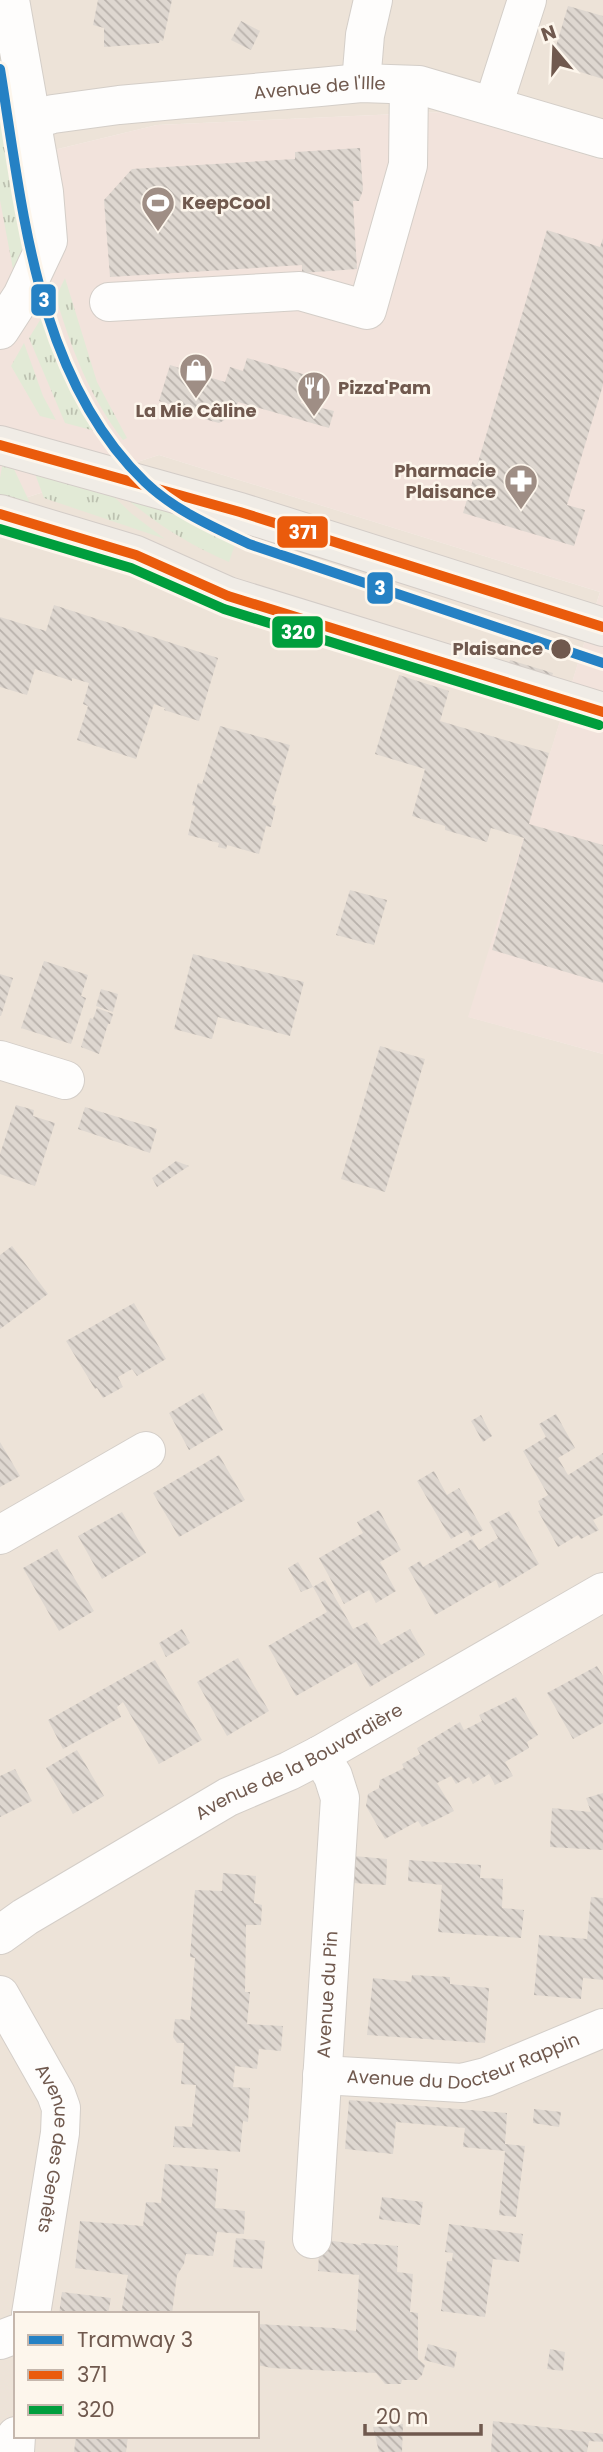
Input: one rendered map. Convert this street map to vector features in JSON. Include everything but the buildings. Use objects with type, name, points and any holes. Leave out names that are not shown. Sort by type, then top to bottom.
[{"type":"main road","points":[[0,444],[240,512],[603,627]]},
{"type":"main road","points":[[0,514],[136,555],[228,596],[603,712]]},
{"type":"street","points":[[0,330],[32,278],[48,241],[44,192],[10,0]]},
{"type":"street","points":[[361,83],[365,35],[373,0]]},
{"type":"street","points":[[493,106],[527,0]]},
{"type":"street","name":"Avenue de l'Ille","points":[[32,120],[54,114],[119,105],[361,83],[419,85],[603,139]]},
{"type":"street","points":[[109,302],[300,291],[368,310],[408,165],[409,85]]},
{"type":"street","points":[[0,1060],[65,1080]]},
{"type":"street","points":[[0,1535],[146,1451]]},
{"type":"street","name":"Avenue de la Bouvardière","points":[[0,1935],[25,1917],[228,1797],[320,1755],[603,1592]]},
{"type":"street","name":"Avenue du Pin","points":[[312,2239],[341,1798],[320,1755]]},
{"type":"street","name":"Avenue des Genêts","points":[[0,1996],[52,2085],[61,2108],[60,2133],[31,2312]]},
{"type":"street","name":"Avenue du Docteur Rappin","points":[[322,2075],[462,2083],[486,2077],[603,2028]]},
{"type":"shaded area","points":[[0,0],[603,0],[603,160],[442,112],[157,125],[0,163]]},
{"type":"shaded area","points":[[442,112],[603,160],[603,1054],[468,1017],[600,592],[159,455],[0,506],[0,163],[157,125]]},
{"type":"shaded area","points":[[159,455],[600,592],[469,1017],[603,1054],[603,2452],[0,2452],[0,506]]},
{"type":"green space","points":[[0,56],[33,232],[15,280],[0,200]]},
{"type":"green space","points":[[65,278],[97,382],[127,438],[123,440],[91,390],[68,335],[56,297]]},
{"type":"green space","points":[[50,304],[65,354],[84,396],[110,435],[65,423],[29,338]]},
{"type":"green space","points":[[24,343],[43,396],[56,420],[40,416],[11,366]]},
{"type":"green space","points":[[3,461],[13,467],[30,503],[0,498]]},
{"type":"green space","points":[[34,471],[108,491],[132,514],[165,539],[44,498]]},
{"type":"green space","points":[[122,495],[209,521],[238,535],[229,562],[173,533]]},
{"type":"tram line","name":"3","points":[[0,69],[27,234],[40,289],[57,342],[80,393],[108,440],[145,482],[181,509],[249,544],[603,663]]},
{"type":"transit line","name":"371","points":[[0,445],[240,512],[603,627]]},
{"type":"transit line","name":"371","points":[[0,514],[136,555],[228,596],[603,712]]},
{"type":"transit line","name":"320","points":[[0,529],[131,568],[224,609],[599,725]]},
{"type":"place","name":"KeepCool","points":[[158,233]]},
{"type":"place","name":"La Mie Câline","points":[[196,400]]},
{"type":"place","name":"Pizza'Pam","points":[[314,418]]},
{"type":"place","name":"Pharmacie Plaisance","points":[[521,511]]},
{"type":"place","name":"Plaisance","points":[[561,649]]}]
